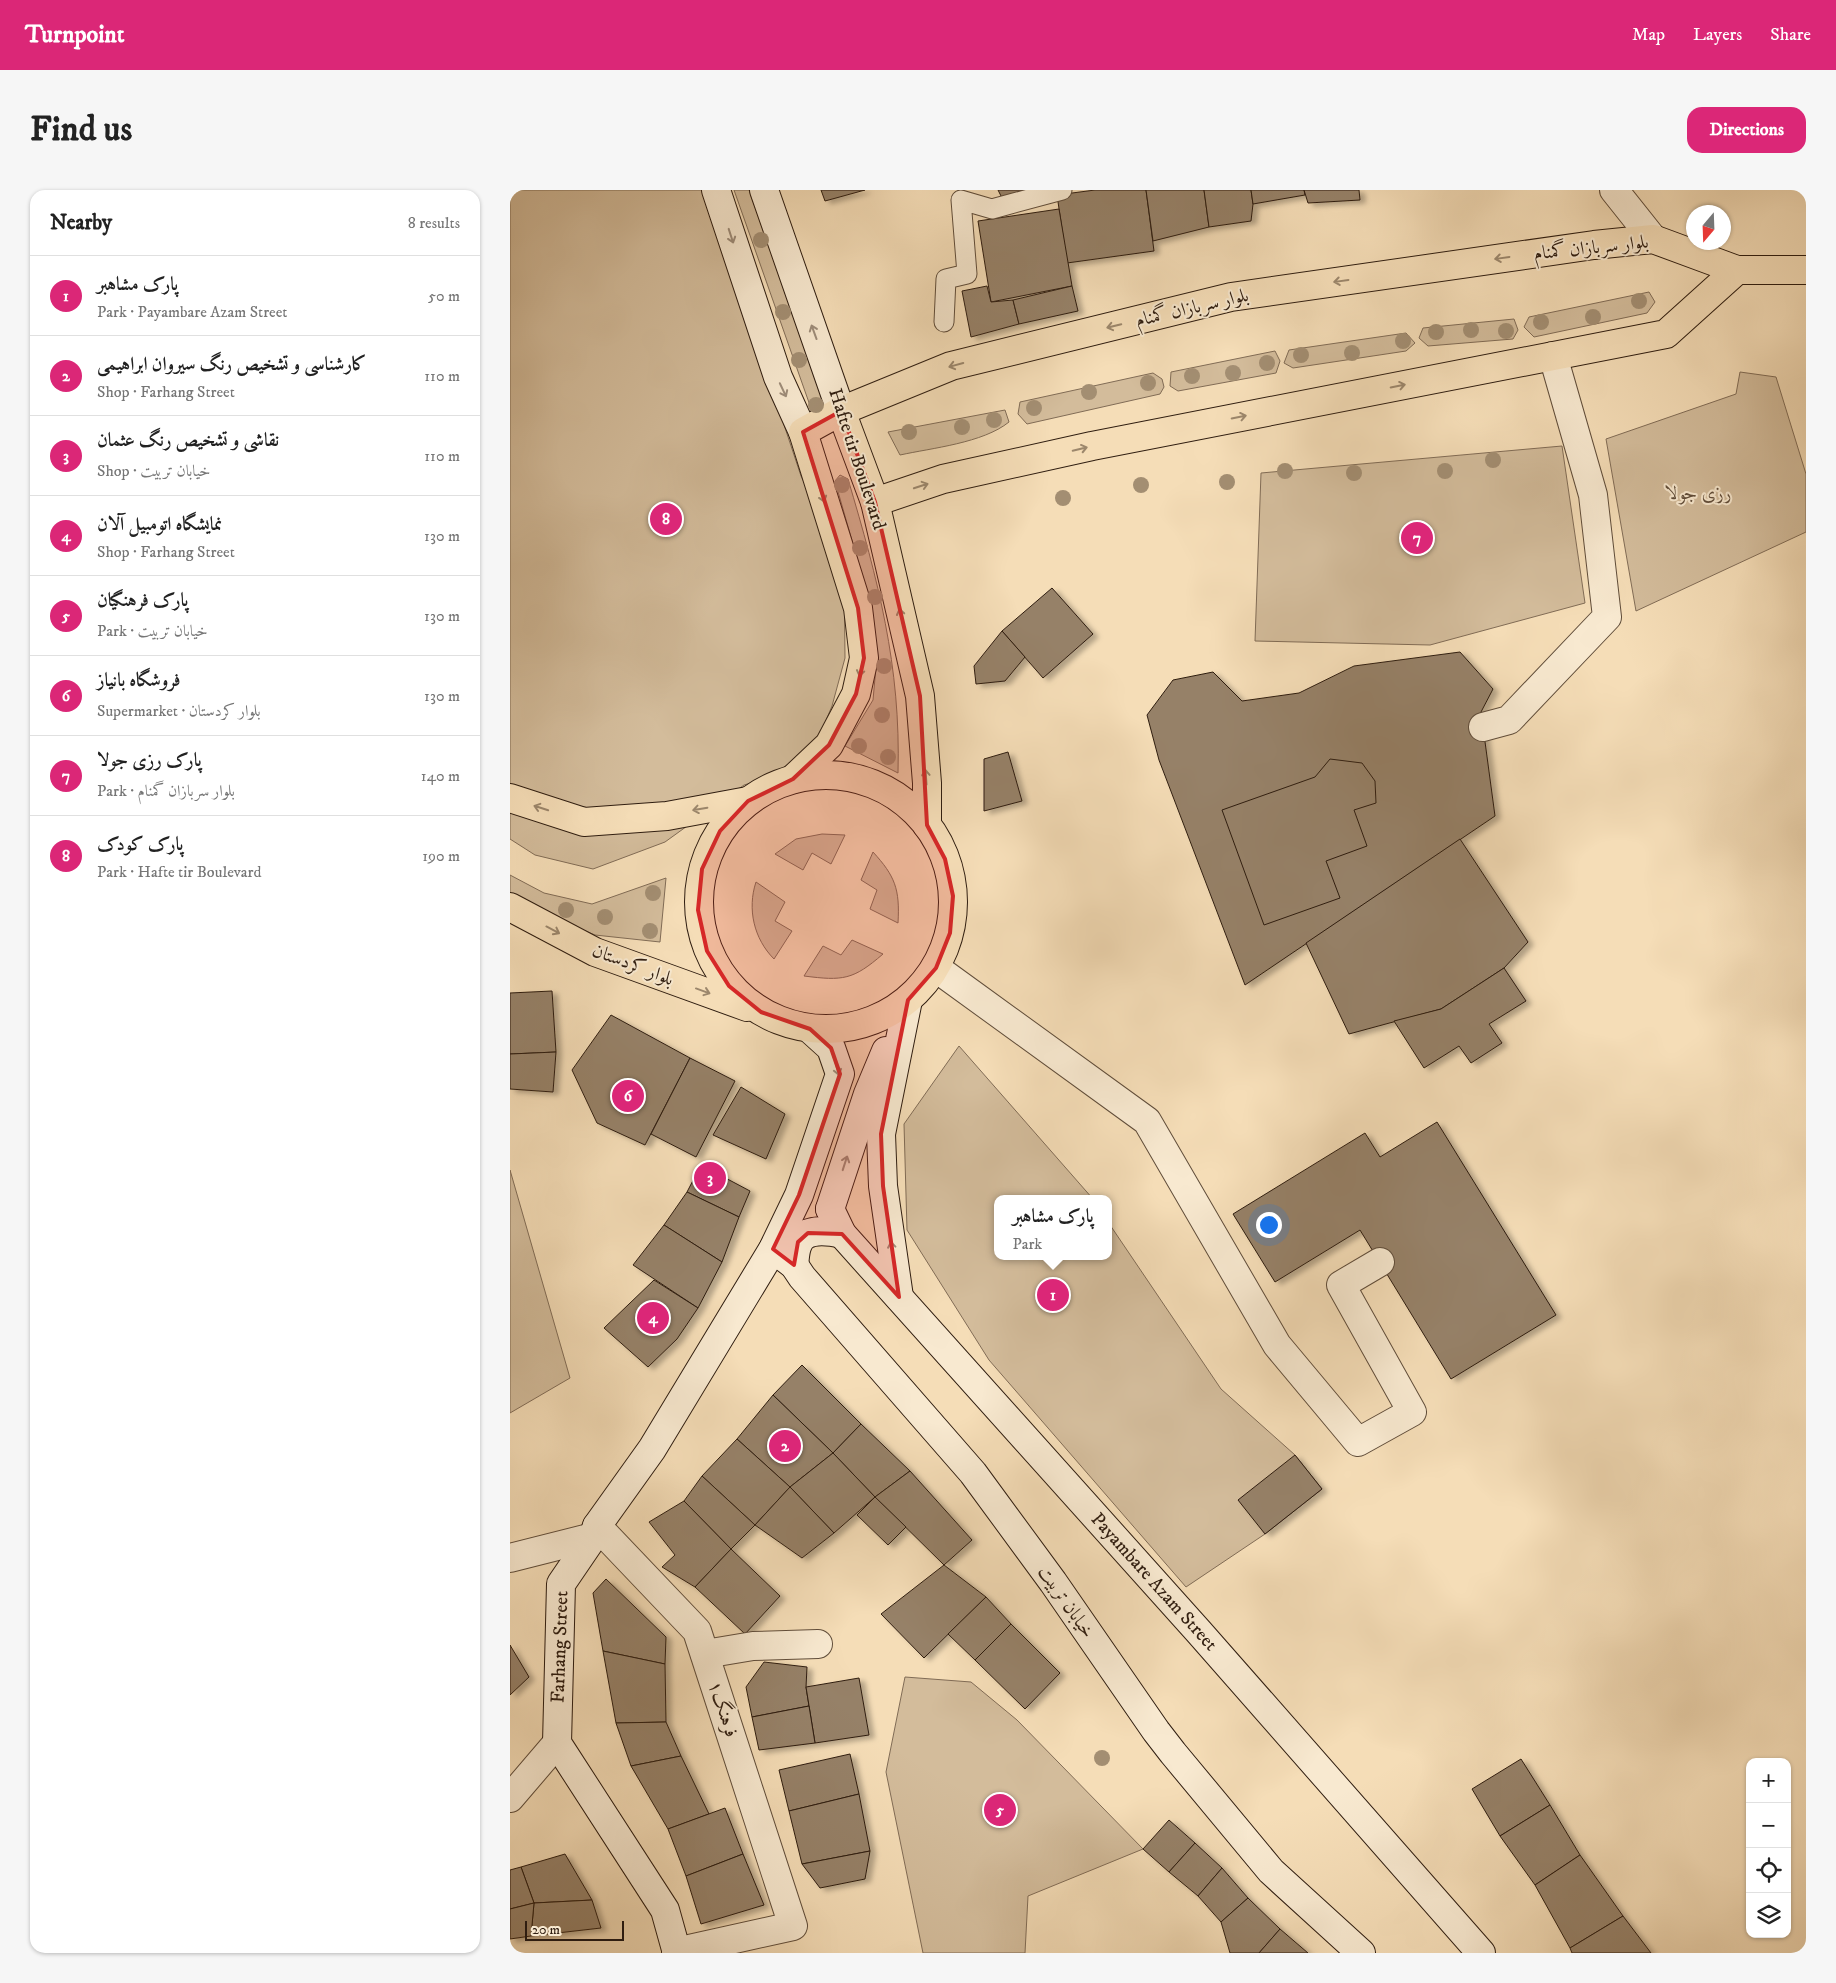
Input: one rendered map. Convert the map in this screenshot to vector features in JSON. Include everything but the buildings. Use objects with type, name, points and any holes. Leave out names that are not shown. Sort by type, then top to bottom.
[{"type":"main road","points":[[716,190],[778,377],[803,432],[858,608],[864,658],[856,694],[829,745],[793,779]]},
{"type":"main road","name":"Hafte tir Boulevard","points":[[764,190],[841,411],[875,502],[920,696],[927,783],[927,825]]},
{"type":"main road","points":[[1614,190],[1652,239]]},
{"type":"main road","name":"بلوار سربازان گمنام","points":[[803,432],[841,411],[951,366],[1231,297],[1594,245],[1652,239],[1736,270]]},
{"type":"main road","points":[[875,502],[943,479],[1092,446],[1666,334],[1736,270],[1806,270]]},
{"type":"main road","points":[[1483,727],[1509,720],[1607,617],[1593,495],[1553,356]]},
{"type":"main road","points":[[812,463],[828,438],[856,449]]},
{"type":"main road","points":[[830,775],[867,782],[901,799],[927,825],[946,859],[954,896],[950,933],[936,968],[908,1000],[879,1019],[845,1028],[810,1029],[785,1023],[761,1012],[729,986],[707,951],[698,910],[702,869],[720,831],[748,801],[769,788],[793,779],[830,775]]},
{"type":"main road","points":[[510,798],[584,822],[667,816],[748,801]]},
{"type":"main road","name":"بلوار کردستان","points":[[510,907],[595,952],[761,1012]]},
{"type":"main road","points":[[936,968],[1147,1121],[1277,1345],[1358,1442],[1412,1412],[1341,1285],[1380,1262]]},
{"type":"main road","points":[[799,1195],[830,1209],[868,1094],[908,1000]]},
{"type":"main road","points":[[899,1297],[883,1186],[881,1134],[908,1000]]},
{"type":"main road","name":"Farhang Street","points":[[557,1743],[561,1584],[652,1449],[773,1248],[799,1195],[840,1074],[831,1048],[810,1029]]},
{"type":"main road","name":"Payambare Azam Street","points":[[830,1209],[842,1234],[1199,1632],[1481,1953]]},
{"type":"main road","points":[[794,1265],[798,1242],[808,1233],[829,1231],[842,1234]]},
{"type":"main road","name":"خیابان تربیت","points":[[773,1248],[794,1265],[802,1277],[973,1473],[1173,1753],[1271,1870],[1360,1953]]},
{"type":"main road","points":[[510,1558],[595,1531]]},
{"type":"main road","name":"فرهنگ۱","points":[[595,1531],[697,1631],[793,1926],[677,1952]]},
{"type":"main road","points":[[705,1654],[753,1646],[818,1644]]},
{"type":"main road","points":[[510,1798],[557,1743],[665,1910],[677,1952]]},
{"type":"lane","points":[[982,190],[992,209]]},
{"type":"lane","points":[[944,322],[946,279],[967,274],[961,200],[992,209],[1062,190]]},
{"type":"highlighted area","points":[[841,411],[875,502],[920,696],[927,825],[945,859],[953,896],[950,933],[936,968],[908,1000],[881,1134],[883,1186],[899,1297],[842,1234],[808,1233],[798,1242],[794,1265],[773,1249],[799,1195],[840,1074],[831,1048],[810,1029],[761,1012],[729,986],[707,951],[698,910],[702,869],[720,831],[748,801],[793,779],[829,745],[856,694],[864,658],[858,608],[803,432]]},
{"type":"green space","points":[[510,190],[706,190],[801,476],[844,562],[845,658],[832,706],[807,766],[744,785],[665,842],[593,869],[535,855],[510,839]]},
{"type":"green space","points":[[734,190],[749,190],[826,407],[813,414]]},
{"type":"green space","points":[[1649,292],[1655,302],[1647,313],[1534,337],[1524,327],[1529,317]]},
{"type":"green space","points":[[1514,319],[1518,330],[1513,339],[1428,346],[1419,338],[1423,328]]},
{"type":"green space","points":[[1406,333],[1415,343],[1406,351],[1293,368],[1284,363],[1289,350]]},
{"type":"green space","points":[[1275,351],[1280,361],[1276,373],[1178,391],[1170,386],[1171,372]]},
{"type":"green space","name":"رزی جولا","points":[[1740,372],[1776,377],[1806,474],[1806,532],[1636,611],[1606,439],[1736,394]]},
{"type":"green space","points":[[1153,373],[1162,379],[1164,387],[1160,394],[1027,424],[1018,414],[1020,402]]},
{"type":"green space","points":[[1005,410],[1009,422],[986,435],[957,444],[900,455],[888,432]]},
{"type":"green space","points":[[1562,446],[1585,603],[1430,645],[1255,641],[1261,473]]},
{"type":"green space","points":[[840,475],[848,479],[878,588],[896,696],[898,773],[845,746],[873,700],[876,667],[874,628],[869,600],[835,481]]},
{"type":"green space","points":[[822,834],[845,835],[831,864],[812,853],[803,870],[775,854],[796,839]]},
{"type":"green space","points":[[873,852],[891,876],[897,892],[898,923],[870,909],[877,890],[861,880]]},
{"type":"green space","points":[[510,875],[544,893],[592,904],[666,878],[660,942],[595,935],[531,908],[510,895]]},
{"type":"green space","points":[[756,882],[785,902],[775,921],[792,931],[774,959],[761,942],[754,923],[752,903]]},
{"type":"green space","points":[[852,940],[883,954],[873,963],[847,977],[804,976],[823,946],[841,955]]},
{"type":"green space","points":[[959,1046],[1089,1195],[994,1195],[994,1260],[1112,1260],[1112,1228],[1221,1389],[1295,1455],[1322,1489],[1265,1534],[1186,1587],[989,1360],[907,1230],[904,1124]]},
{"type":"green space","points":[[510,1170],[570,1378],[510,1413]]},
{"type":"green space","points":[[905,1677],[971,1682],[1017,1720],[1143,1849],[1028,1896],[1025,1953],[923,1953],[886,1772]]},
{"type":"place","name":"پارک کودک","points":[[666,519]]},
{"type":"place","name":"پارک رزی جولا","points":[[1417,538]]},
{"type":"place","name":"فروشگاه بانیاز","points":[[628,1096]]},
{"type":"place","name":"نقاشی و تشخیص رنگ عثمان","points":[[710,1178]]},
{"type":"place","name":"پارک مشاهبر","points":[[1053,1295]]},
{"type":"place","name":"نمایشگاه اتومبیل آلان","points":[[653,1318]]},
{"type":"place","name":"کارشناسی و تشخیص رنگ سیروان ابراهیمی","points":[[785,1446]]},
{"type":"place","name":"پارک فرهنگیان","points":[[1000,1810]]}]
